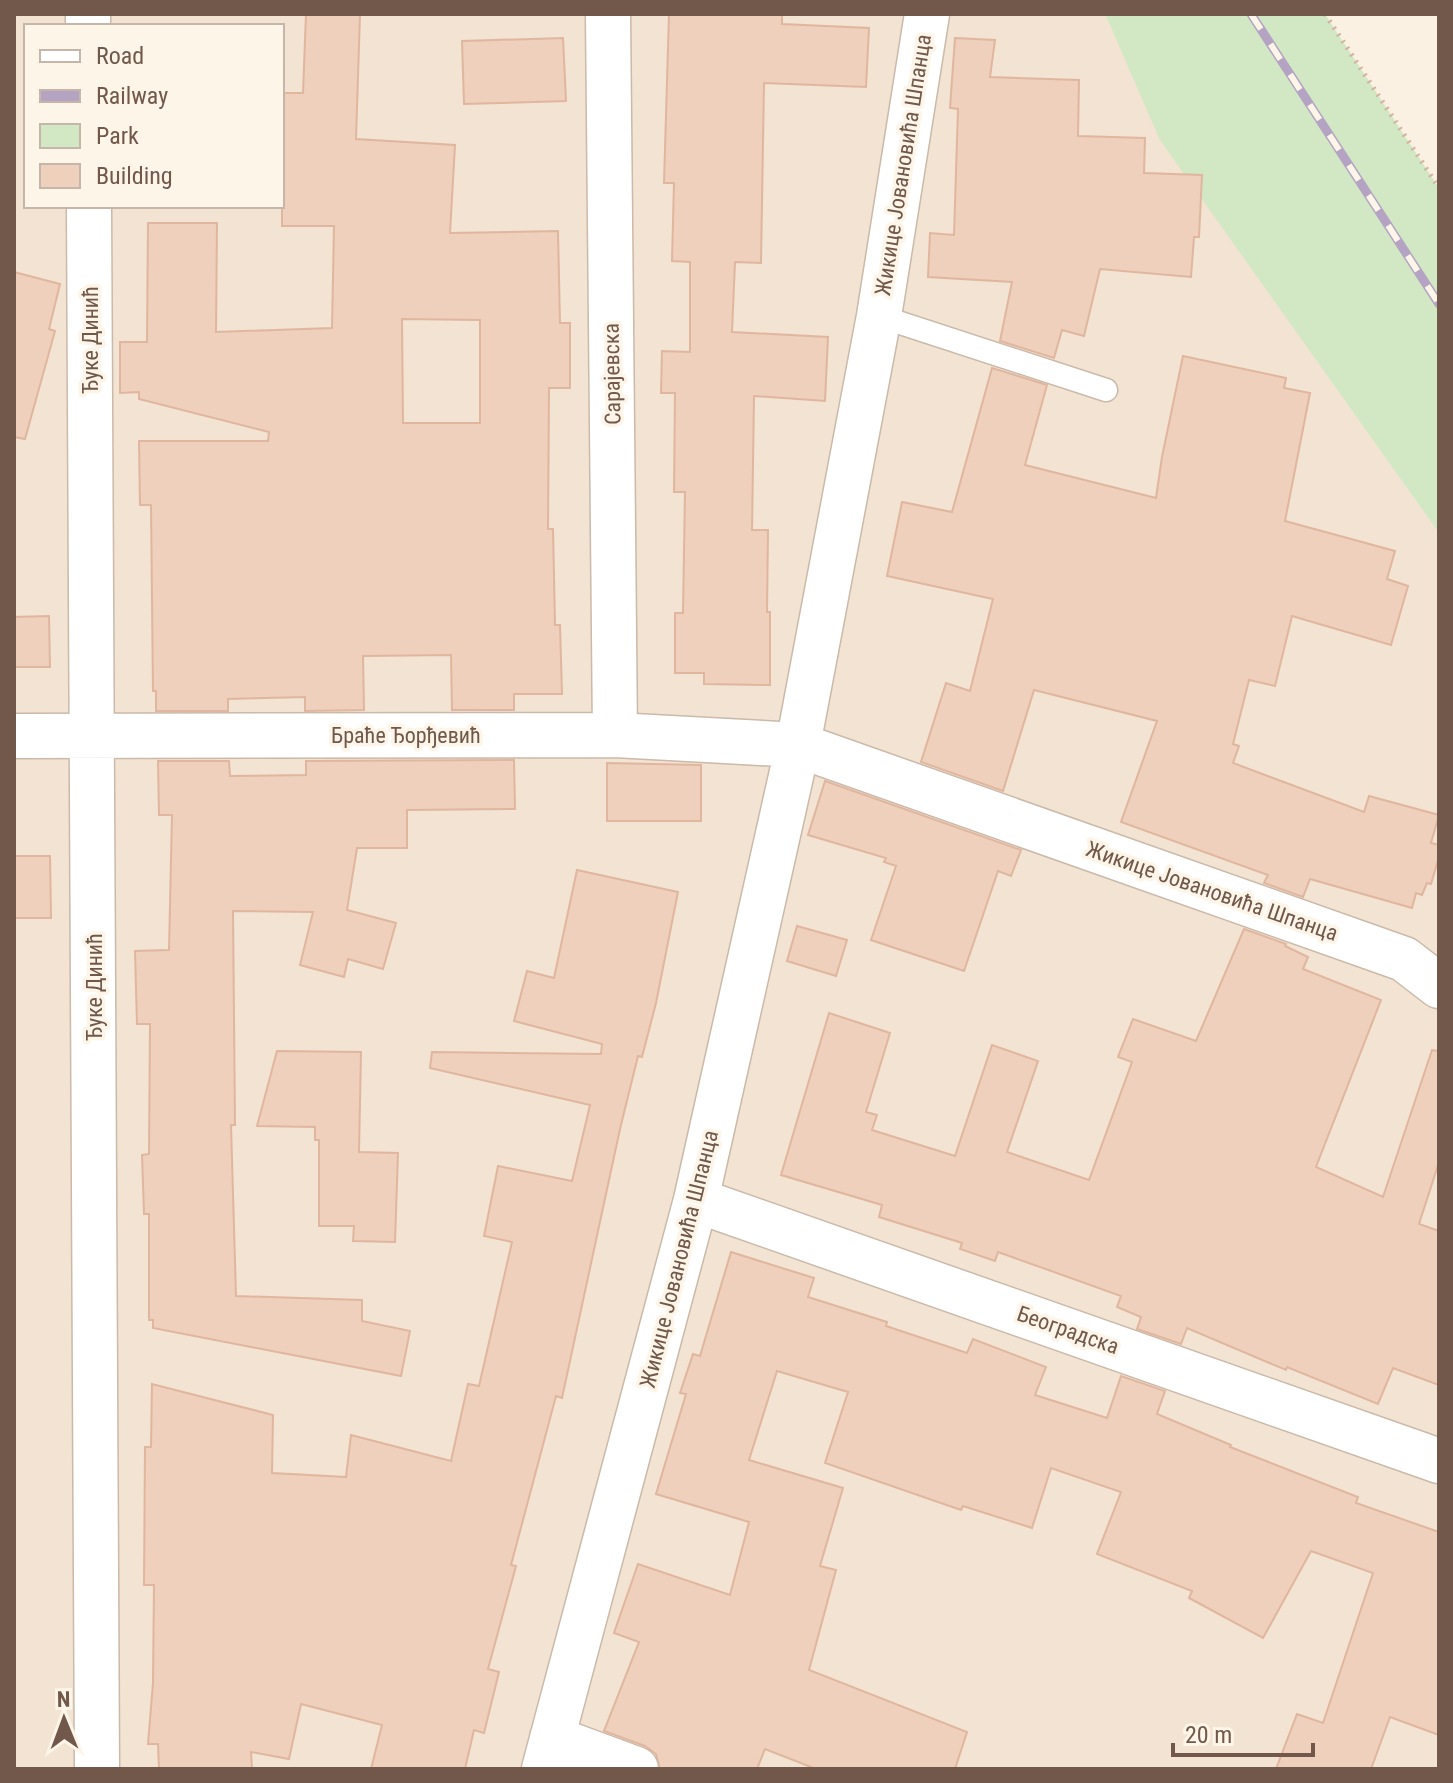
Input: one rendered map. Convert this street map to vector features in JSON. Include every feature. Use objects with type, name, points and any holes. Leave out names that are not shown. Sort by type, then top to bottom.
[{"type":"street","name":"Сарајевска","points":[[608,14],[615,735]]},
{"type":"street","name":"Жикице Јовановића Шпанца","points":[[548,1753],[696,1200],[798,745],[879,316],[927,14]]},
{"type":"street","name":"Ђуке Динић","points":[[89,208],[97,1769]]},
{"type":"street","name":"Браће Ђорђевић","points":[[14,736],[615,735],[798,745]]},
{"type":"street","name":"Жикице Јовановића Шпанца","points":[[798,745],[1404,959],[1433,978],[1439,986]]},
{"type":"street","name":"Београдска","points":[[696,1200],[1439,1461]]},
{"type":"street","points":[[548,1753],[636,1769]]},
{"type":"lane","name":"Жикице Јовановића Шпанца","points":[[879,316],[1106,390]]},
{"type":"path","points":[[1325,14],[1439,188]]},
{"type":"shaded area","points":[[14,14],[1105,14],[1161,140],[1439,533],[1439,1769],[14,1769]]},
{"type":"green space","points":[[1105,14],[1325,14],[1439,188],[1439,533],[1160,140]]},
{"type":"building","points":[[306,14],[360,14],[356,139],[455,145],[450,233],[558,231],[560,323],[570,323],[570,388],[549,388],[548,529],[553,529],[555,625],[560,625],[562,694],[514,694],[514,710],[452,710],[451,655],[363,656],[364,710],[305,711],[305,697],[228,699],[228,711],[156,711],[156,691],[153,691],[151,505],[140,505],[139,441],[268,441],[269,432],[139,399],[139,392],[120,393],[120,342],[147,342],[148,223],[217,223],[216,332],[332,328],[334,226],[282,226],[284,93],[303,93]],"holes":[[[402,319],[480,320],[480,423],[403,423]]]},
{"type":"building","points":[[669,14],[782,14],[782,24],[869,28],[866,87],[764,83],[761,263],[735,262],[732,332],[828,337],[825,401],[754,396],[752,530],[768,530],[770,685],[704,684],[704,673],[675,673],[675,613],[683,613],[685,492],[674,492],[675,393],[661,393],[662,351],[690,352],[690,262],[672,261],[674,183],[664,183]]},
{"type":"building","points":[[563,38],[566,101],[464,104],[462,41]]},
{"type":"building","points":[[955,38],[995,40],[990,77],[1079,80],[1078,136],[1145,138],[1144,173],[1202,175],[1199,237],[1194,237],[1191,277],[1100,269],[1084,336],[1062,330],[1054,358],[1000,341],[1012,282],[928,277],[930,233],[954,235],[958,109],[950,108]]},
{"type":"building","points":[[14,272],[60,284],[49,329],[55,331],[25,439],[14,437]]},
{"type":"building","points":[[1183,356],[1286,378],[1284,388],[1310,393],[1285,521],[1395,551],[1387,579],[1408,586],[1391,645],[1292,616],[1275,686],[1249,680],[1233,744],[1239,746],[1233,763],[1364,812],[1369,796],[1439,815],[1431,843],[1439,845],[1439,857],[1431,884],[1427,883],[1422,895],[1416,893],[1412,908],[1310,879],[1303,897],[1264,883],[1268,875],[1121,822],[1157,721],[1034,690],[1003,791],[921,762],[946,683],[970,691],[993,599],[887,576],[902,502],[952,512],[992,368],[1047,385],[1025,465],[1156,498]]},
{"type":"building","points":[[49,616],[50,667],[14,667],[14,617]]},
{"type":"building","points":[[514,760],[515,809],[407,810],[407,848],[357,848],[347,910],[396,923],[383,969],[348,959],[344,977],[300,965],[313,912],[233,911],[235,1125],[231,1125],[236,1296],[362,1300],[362,1321],[410,1331],[401,1376],[153,1328],[153,1320],[149,1320],[149,1214],[144,1214],[142,1155],[149,1154],[150,1024],[137,1024],[135,951],[169,950],[172,815],[159,815],[158,761],[229,761],[230,776],[306,775],[306,761]]},
{"type":"building","points":[[607,763],[701,765],[701,821],[607,821]]},
{"type":"building","points":[[825,781],[1021,850],[1011,876],[998,871],[964,971],[871,940],[896,866],[884,862],[886,858],[808,835]]},
{"type":"building","points":[[14,856],[50,856],[51,918],[14,918]]},
{"type":"building","points":[[577,870],[678,892],[656,1003],[642,1057],[638,1056],[620,1129],[562,1398],[556,1396],[511,1565],[516,1566],[488,1669],[499,1672],[484,1733],[474,1730],[465,1769],[371,1769],[382,1725],[301,1704],[289,1759],[251,1752],[252,1769],[159,1769],[158,1744],[148,1744],[153,1683],[154,1585],[144,1585],[145,1447],[151,1447],[152,1384],[273,1415],[272,1473],[346,1477],[351,1435],[451,1461],[468,1384],[479,1386],[512,1242],[484,1236],[498,1166],[572,1181],[590,1105],[430,1068],[432,1052],[601,1054],[602,1044],[514,1021],[527,971],[554,978]]},
{"type":"building","points":[[797,926],[847,940],[836,976],[787,961]]},
{"type":"building","points":[[1244,929],[1286,944],[1308,957],[1303,969],[1381,1000],[1316,1167],[1383,1197],[1432,1050],[1439,1051],[1439,1162],[1419,1224],[1439,1231],[1439,1385],[1393,1368],[1378,1404],[1287,1367],[1286,1370],[1187,1328],[1181,1344],[1137,1329],[1141,1317],[1117,1307],[1121,1296],[998,1252],[995,1261],[960,1249],[962,1243],[879,1217],[882,1205],[781,1175],[829,1013],[890,1033],[866,1112],[877,1115],[872,1130],[955,1156],[992,1045],[1038,1061],[1007,1152],[1089,1180],[1132,1062],[1118,1057],[1133,1019],[1196,1041]]},
{"type":"building","points":[[277,1051],[361,1052],[359,1152],[398,1153],[395,1242],[353,1241],[354,1226],[319,1226],[319,1140],[315,1140],[315,1127],[257,1126]]},
{"type":"building","points":[[731,1252],[814,1278],[808,1297],[887,1322],[886,1326],[967,1353],[973,1339],[1046,1367],[1035,1395],[1107,1418],[1121,1376],[1165,1391],[1157,1414],[1230,1447],[1358,1497],[1356,1503],[1439,1532],[1439,1735],[1390,1717],[1371,1769],[1276,1769],[1297,1714],[1323,1723],[1373,1573],[1311,1551],[1263,1638],[1189,1598],[1192,1591],[1097,1554],[1121,1492],[1051,1468],[1032,1528],[963,1506],[961,1510],[825,1463],[848,1392],[777,1371],[749,1460],[843,1488],[820,1566],[836,1570],[809,1670],[967,1732],[955,1769],[816,1769],[765,1749],[757,1769],[660,1769],[656,1754],[645,1746],[604,1731],[639,1642],[614,1633],[638,1564],[730,1595],[749,1522],[656,1494],[686,1394],[680,1393],[693,1354],[700,1356]]},
{"type":"railway","points":[[1251,14],[1439,304]]}]
